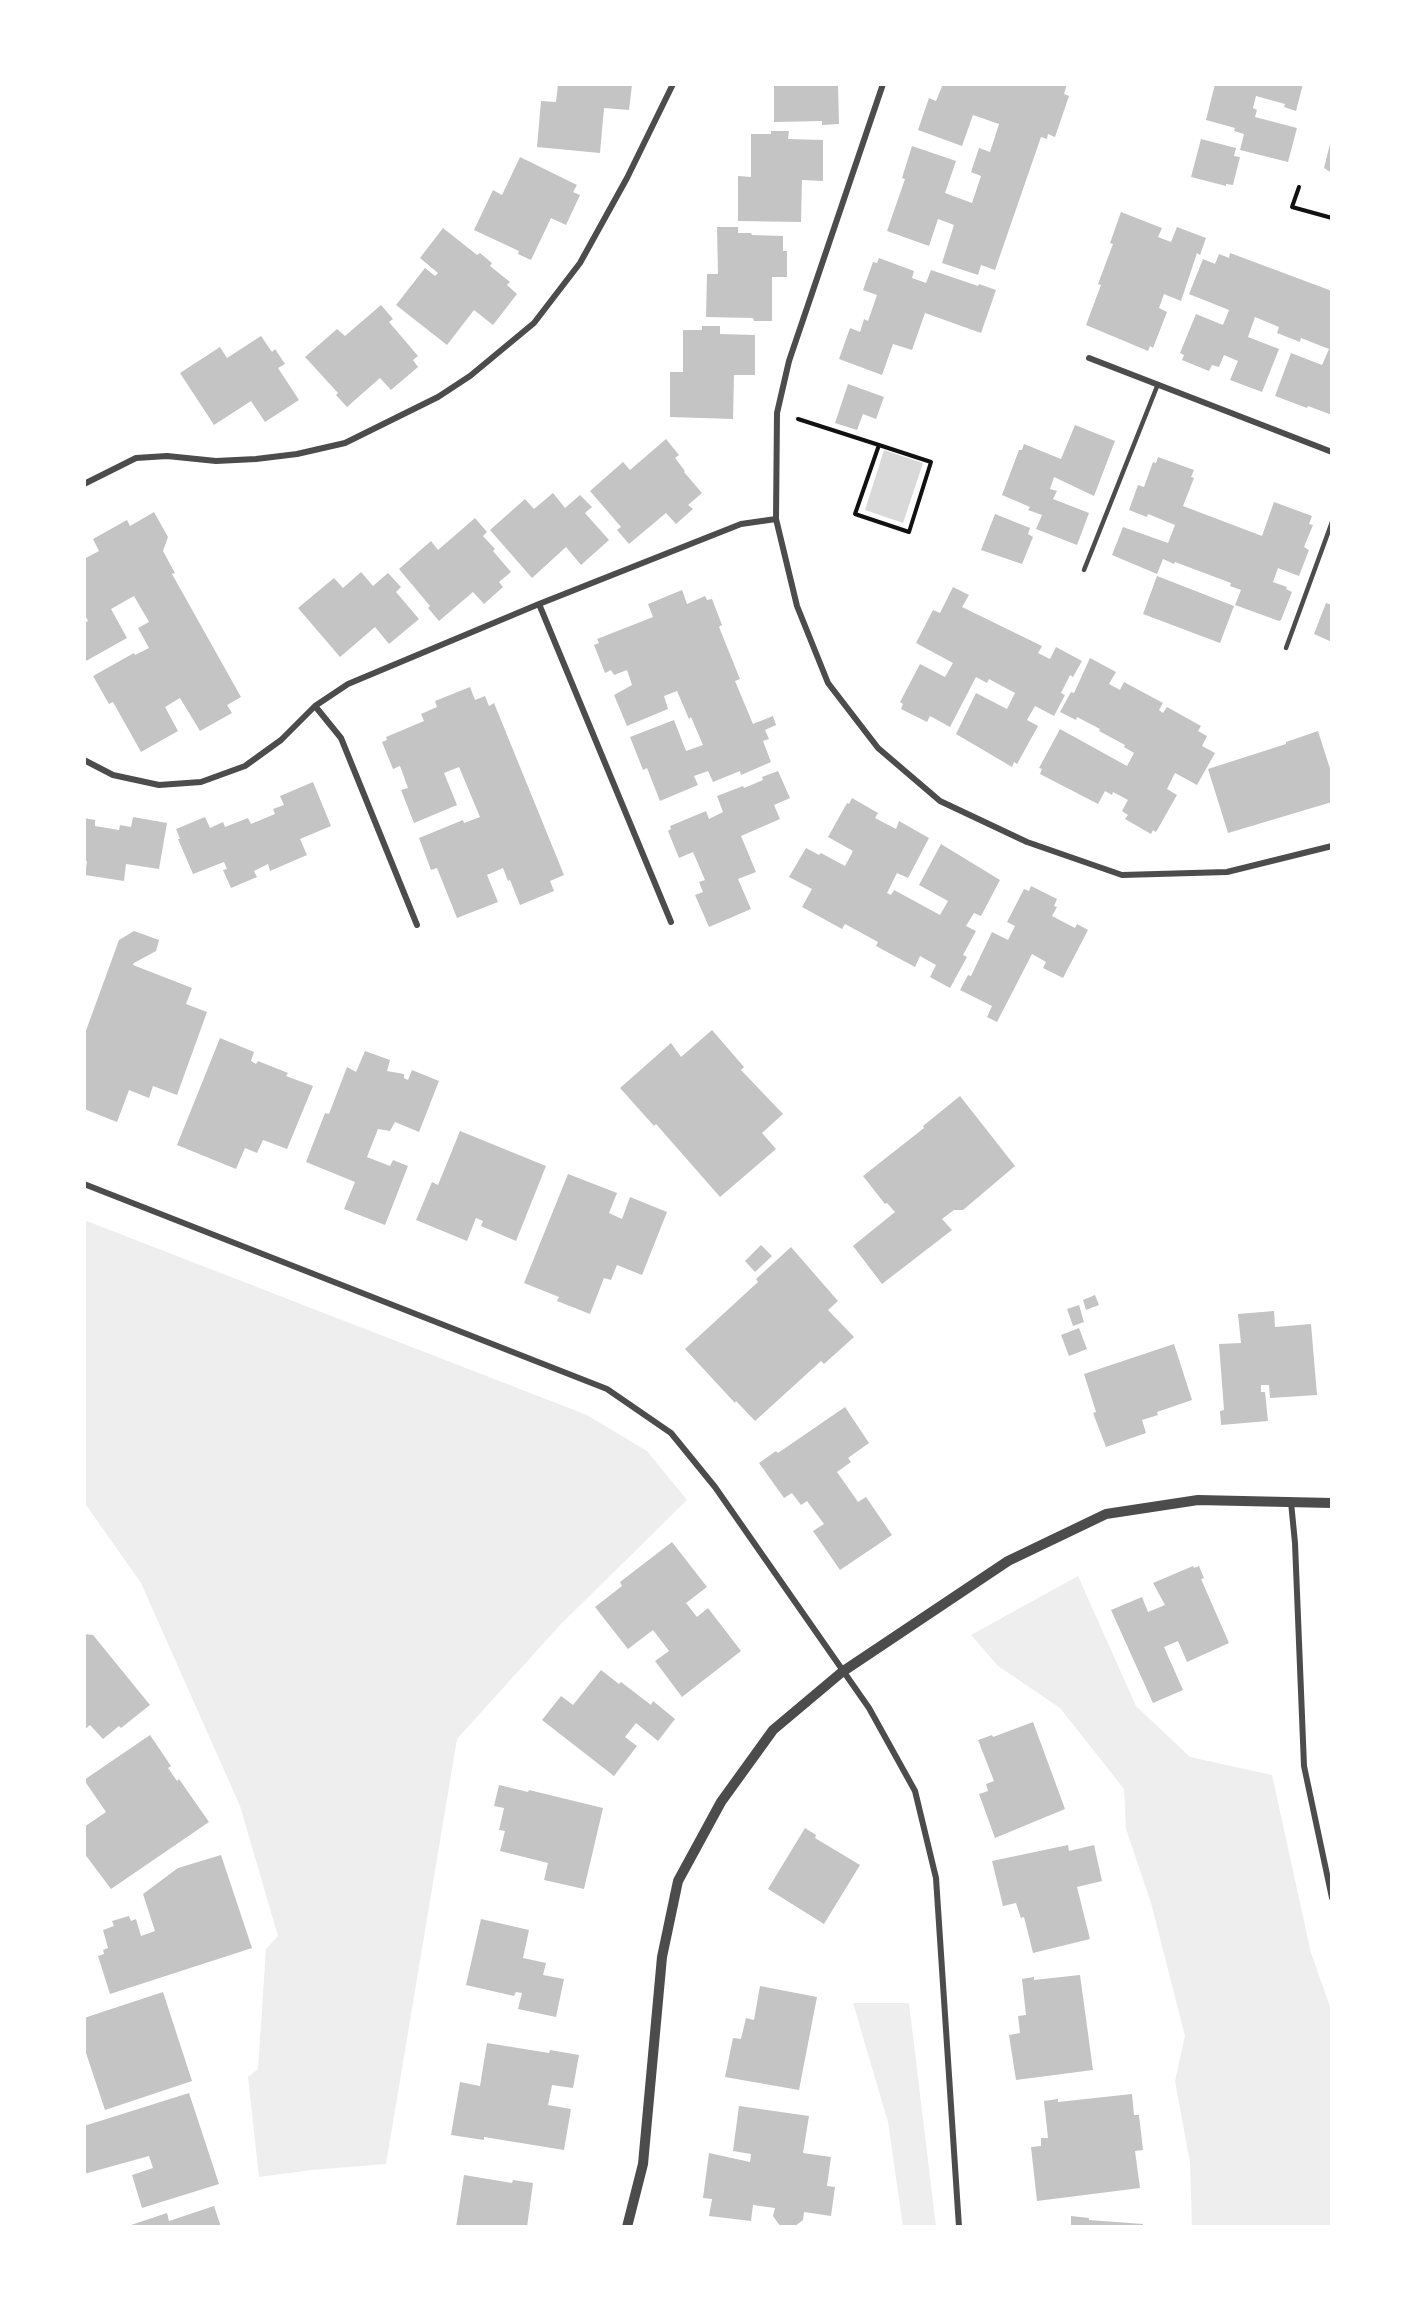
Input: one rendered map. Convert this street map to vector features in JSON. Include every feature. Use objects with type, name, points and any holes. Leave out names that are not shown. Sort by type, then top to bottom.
[{"type":"street","points":[[84,484],[136,458],[167,456],[216,461],[256,459],[297,454],[345,443],[438,397],[462,381],[534,323],[580,263],[627,178],[673,84]]},
{"type":"street","points":[[883,84],[789,361],[777,413],[776,519],[797,606],[828,683],[878,748],[940,801],[1028,842],[1122,875],[1227,872],[1332,846]]},
{"type":"street","points":[[1089,358],[1332,452]]},
{"type":"street","points":[[84,760],[113,776],[159,785],[201,782],[246,766],[281,740],[315,706],[348,684],[539,604],[741,524],[776,519]]},
{"type":"street","points":[[539,604],[671,922]]},
{"type":"street","points":[[315,706],[341,738],[417,925]]},
{"type":"street","points":[[84,1184],[607,1389],[671,1433],[715,1487],[819,1634],[842,1672],[869,1708],[915,1791],[936,1878],[959,2227]]},
{"type":"street","points":[[627,2227],[643,2164],[662,1957],[678,1881],[721,1802],[773,1730],[842,1672],[1008,1561],[1106,1514],[1198,1500],[1332,1503]]},
{"type":"street","points":[[1291,1502],[1296,1543],[1304,1766],[1332,1898]]},
{"type":"lane","points":[[1084,570],[1158,384]]},
{"type":"lane","points":[[1286,648],[1332,522]]},
{"type":"path","points":[[1299,187],[1292,207],[1332,218]]},
{"type":"path","points":[[777,413],[879,445],[931,462],[909,532],[855,514],[879,445]]},
{"type":"shaded area","points":[[884,450],[923,463],[903,523],[865,510]]},
{"type":"shaded area","points":[[84,1220],[587,1415],[647,1451],[687,1500],[560,1625],[457,1739],[386,2164],[259,2177],[248,2077],[258,2069],[266,1949],[278,1936],[240,1806],[141,1583],[84,1502]]},
{"type":"shaded area","points":[[1078,1576],[1136,1706],[1190,1757],[1272,1775],[1311,1953],[1332,2012],[1332,2227],[1192,2227],[1190,2163],[1175,2081],[1185,2036],[1151,1903],[1126,1829],[1124,1789],[1060,1708],[998,1666],[971,1635]]},
{"type":"shaded area","points":[[853,2003],[909,2003],[936,2227],[903,2227],[888,2122]]},
{"type":"building","points":[[558,84],[632,85],[629,110],[604,108],[600,153],[537,147],[541,101],[556,102]]},
{"type":"building","points":[[774,84],[838,84],[839,124],[822,125],[822,121],[774,122]]},
{"type":"building","points":[[943,84],[1067,84],[1064,94],[1069,96],[1055,137],[1048,134],[1047,139],[1041,137],[995,270],[981,265],[978,275],[942,263],[954,225],[938,219],[929,246],[887,231],[905,179],[902,178],[912,146],[956,161],[945,193],[972,203],[981,176],[971,172],[979,148],[990,152],[999,124],[973,115],[962,146],[918,130],[929,98],[936,101]]},
{"type":"building","points":[[1215,84],[1303,84],[1296,111],[1284,107],[1285,104],[1256,96],[1253,108],[1257,110],[1255,117],[1297,128],[1288,162],[1240,150],[1244,134],[1234,131],[1235,128],[1206,120]]},
{"type":"building","points":[[771,131],[789,131],[788,139],[823,140],[823,181],[802,180],[801,222],[738,221],[738,176],[751,177],[751,134],[771,134]]},
{"type":"building","points":[[1201,139],[1236,148],[1234,156],[1240,157],[1233,185],[1226,184],[1226,186],[1191,177]]},
{"type":"building","points":[[1332,140],[1332,173],[1324,168]]},
{"type":"building","points":[[520,157],[577,185],[573,192],[580,195],[566,225],[551,218],[531,260],[518,254],[519,251],[474,230],[493,190],[502,195]]},
{"type":"building","points":[[1121,212],[1162,228],[1158,237],[1171,242],[1177,227],[1206,238],[1200,255],[1197,253],[1181,301],[1164,294],[1159,308],[1167,312],[1153,348],[1150,346],[1148,351],[1086,325],[1101,285],[1098,284],[1113,244],[1110,243]]},
{"type":"building","points":[[717,227],[738,227],[738,233],[751,233],[752,235],[783,236],[783,251],[787,251],[787,277],[772,277],[772,321],[754,321],[753,318],[706,317],[707,274],[718,274]]},
{"type":"building","points":[[443,228],[477,255],[480,253],[492,263],[490,266],[510,282],[507,285],[517,294],[493,325],[474,310],[447,345],[396,305],[425,268],[435,276],[438,273],[420,258]]},
{"type":"building","points":[[1230,253],[1332,291],[1332,415],[1275,396],[1291,353],[1322,365],[1329,349],[1301,338],[1300,342],[1277,333],[1279,327],[1255,317],[1248,337],[1279,349],[1262,392],[1230,380],[1238,361],[1224,355],[1219,367],[1212,365],[1209,371],[1182,360],[1184,355],[1180,353],[1196,314],[1223,325],[1229,310],[1189,294],[1203,259],[1215,264],[1219,254],[1229,258]]},
{"type":"building","points":[[879,258],[914,271],[912,278],[926,283],[931,270],[996,290],[981,333],[925,313],[912,350],[893,344],[882,375],[839,359],[850,328],[860,332],[864,319],[868,321],[877,295],[863,290],[873,262],[877,263]]},
{"type":"building","points":[[381,305],[393,319],[389,322],[418,356],[413,360],[418,367],[391,390],[380,378],[347,407],[336,395],[338,393],[305,357],[337,329],[345,336]]},
{"type":"building","points":[[702,326],[720,326],[720,334],[755,335],[755,375],[734,375],[733,419],[670,417],[670,372],[683,372],[683,330],[702,330]]},
{"type":"building","points":[[261,336],[272,352],[275,349],[285,364],[278,368],[299,400],[265,422],[251,401],[214,425],[180,373],[220,347],[227,358]]},
{"type":"building","points":[[848,384],[884,397],[876,419],[863,414],[857,430],[835,423]]},
{"type":"building","points":[[1075,425],[1115,441],[1094,496],[1054,477],[1050,489],[1057,491],[1053,499],[1089,513],[1077,545],[1036,529],[1042,515],[1002,495],[1019,450],[1022,450],[1024,444],[1061,459]]},
{"type":"building","points":[[666,439],[679,455],[675,458],[684,472],[702,493],[688,505],[693,509],[676,524],[666,513],[629,544],[617,530],[621,527],[590,491],[623,462],[630,470]]},
{"type":"building","points":[[1158,457],[1194,470],[1191,477],[1194,478],[1183,506],[1262,536],[1274,502],[1312,516],[1309,524],[1313,525],[1304,547],[1309,550],[1299,576],[1278,568],[1273,582],[1287,587],[1286,589],[1292,592],[1281,620],[1235,605],[1241,590],[1230,586],[1231,583],[1163,559],[1157,574],[1112,555],[1123,527],[1168,543],[1175,525],[1148,514],[1147,517],[1129,510],[1138,485],[1144,487],[1153,462],[1156,463]]},
{"type":"building","points":[[553,493],[565,508],[580,495],[592,507],[585,513],[609,540],[581,565],[566,547],[532,578],[490,530],[525,499],[534,509]]},
{"type":"building","points":[[154,512],[168,537],[163,551],[175,573],[172,574],[241,697],[227,705],[232,713],[200,731],[180,698],[165,707],[178,731],[141,752],[113,702],[109,704],[93,676],[134,653],[135,655],[149,648],[138,628],[149,622],[134,596],[111,609],[127,638],[86,661],[84,623],[88,621],[84,613],[84,559],[99,551],[93,539],[127,520],[130,526]]},
{"type":"building","points":[[995,514],[1030,528],[1028,534],[1033,537],[1022,564],[981,550]]},
{"type":"building","points":[[475,518],[487,532],[483,536],[495,549],[493,551],[511,572],[499,582],[503,587],[484,604],[473,592],[439,621],[428,608],[430,606],[399,569],[431,541],[438,550]]},
{"type":"building","points":[[361,572],[373,586],[388,573],[401,587],[396,592],[419,619],[389,644],[375,627],[340,657],[298,608],[334,578],[343,588]]},
{"type":"building","points":[[1157,576],[1234,606],[1220,643],[1143,614]]},
{"type":"building","points":[[953,587],[969,595],[962,607],[1042,646],[1038,653],[1050,659],[1056,647],[1082,661],[1073,677],[1070,675],[1061,693],[1065,695],[1054,716],[1035,706],[1027,720],[1038,726],[1017,764],[1014,762],[1012,767],[956,734],[976,693],[1007,709],[1015,693],[989,679],[987,683],[976,677],[950,727],[930,716],[927,722],[901,709],[903,704],[900,702],[920,664],[945,677],[953,663],[916,643],[933,610],[940,613]]},
{"type":"building","points":[[682,590],[687,604],[705,596],[707,600],[712,599],[722,625],[719,627],[740,679],[735,681],[753,724],[773,716],[776,725],[765,730],[769,739],[763,741],[771,762],[741,775],[740,771],[713,782],[708,771],[694,776],[698,785],[660,801],[647,768],[643,770],[630,737],[674,720],[686,751],[703,745],[677,691],[664,696],[668,709],[627,726],[614,695],[632,685],[627,670],[614,675],[611,670],[605,673],[594,645],[599,643],[597,639],[653,617],[648,604]]},
{"type":"building","points":[[1326,603],[1332,605],[1332,642],[1314,634]]},
{"type":"building","points":[[1090,658],[1116,672],[1109,684],[1120,690],[1124,682],[1163,703],[1159,710],[1163,713],[1167,707],[1201,726],[1198,731],[1207,736],[1202,746],[1215,753],[1197,785],[1175,773],[1167,789],[1177,795],[1156,832],[1153,830],[1151,834],[1125,819],[1128,815],[1122,811],[1128,800],[1113,792],[1112,795],[1105,791],[1098,804],[1040,774],[1042,769],[1039,768],[1060,729],[1127,766],[1134,753],[1124,747],[1125,745],[1099,731],[1100,729],[1077,717],[1076,720],[1060,712],[1071,692],[1074,693]]},
{"type":"building","points":[[470,687],[475,700],[485,696],[489,706],[494,703],[564,875],[550,881],[554,891],[520,905],[503,868],[487,875],[498,902],[457,918],[437,868],[431,870],[419,838],[463,820],[464,823],[480,817],[459,767],[444,773],[457,805],[414,823],[401,790],[408,788],[400,766],[393,769],[382,742],[387,740],[386,737],[424,721],[421,714],[437,707],[435,701]]},
{"type":"building","points":[[1318,731],[1332,775],[1332,802],[1228,833],[1208,769],[1286,744],[1286,742]]},
{"type":"building","points":[[778,771],[790,798],[774,805],[780,819],[741,836],[756,872],[738,879],[751,909],[709,927],[695,895],[703,892],[699,882],[705,880],[693,852],[679,858],[668,831],[671,829],[670,826],[706,811],[709,819],[723,812],[717,796],[743,786],[744,788]]},
{"type":"building","points":[[313,782],[331,826],[300,839],[307,855],[270,871],[268,864],[254,871],[257,877],[231,888],[223,870],[227,869],[224,862],[193,874],[176,829],[205,817],[210,828],[223,822],[225,827],[248,818],[251,824],[275,814],[273,809],[284,805],[280,796]]},
{"type":"building","points":[[852,798],[878,813],[875,818],[896,829],[899,821],[929,838],[908,878],[897,873],[887,893],[891,895],[894,890],[940,915],[948,901],[919,885],[941,844],[1000,880],[981,916],[974,913],[966,926],[976,931],[963,955],[967,957],[950,988],[930,977],[936,965],[920,956],[915,967],[876,946],[878,942],[845,924],[842,929],[802,907],[812,889],[789,877],[806,848],[845,866],[853,851],[828,837]]},
{"type":"building","points":[[133,817],[167,823],[159,869],[126,864],[124,881],[85,875],[87,861],[84,861],[84,818],[95,820],[95,826],[119,830],[120,825],[131,827]]},
{"type":"building","points":[[1031,886],[1057,899],[1054,906],[1057,907],[1052,916],[1075,928],[1077,924],[1088,930],[1063,978],[1043,968],[1046,962],[1032,954],[997,1022],[987,1017],[992,1006],[960,990],[968,975],[971,976],[992,932],[1008,940],[1015,926],[1007,922],[1024,889],[1029,891]]},
{"type":"building","points":[[134,931],[159,940],[156,951],[133,965],[192,988],[186,1004],[207,1012],[177,1095],[153,1086],[149,1098],[129,1090],[117,1122],[84,1109],[84,1036],[119,940]]},
{"type":"building","points":[[712,1030],[744,1067],[741,1070],[783,1114],[762,1133],[776,1149],[720,1197],[656,1124],[654,1126],[620,1088],[671,1043],[681,1057]]},
{"type":"building","points":[[220,1038],[254,1052],[251,1061],[256,1064],[258,1061],[288,1073],[286,1076],[313,1086],[287,1149],[263,1140],[257,1153],[245,1148],[236,1169],[177,1145]]},
{"type":"building","points":[[365,1051],[390,1060],[387,1071],[404,1074],[404,1078],[408,1080],[412,1070],[439,1081],[419,1132],[395,1122],[390,1131],[378,1129],[367,1157],[390,1166],[393,1160],[408,1166],[385,1225],[344,1209],[355,1182],[306,1162],[325,1113],[329,1114],[347,1067],[356,1072]]},
{"type":"building","points":[[960,1096],[1015,1166],[963,1210],[954,1210],[942,1219],[952,1230],[882,1284],[853,1246],[895,1212],[887,1203],[885,1204],[863,1176]]},
{"type":"building","points":[[460,1131],[546,1166],[516,1241],[481,1226],[483,1221],[476,1218],[467,1241],[416,1220],[432,1182],[438,1185]]},
{"type":"building","points":[[568,1174],[617,1193],[609,1213],[622,1219],[630,1197],[667,1212],[642,1275],[617,1265],[611,1280],[604,1278],[590,1314],[557,1301],[559,1297],[524,1283]]},
{"type":"building","points":[[761,1245],[772,1256],[755,1272],[745,1261]]},
{"type":"building","points":[[791,1247],[838,1301],[828,1310],[854,1337],[824,1364],[821,1361],[755,1421],[685,1349],[758,1282],[756,1279]]},
{"type":"building","points":[[1095,1295],[1099,1305],[1086,1310],[1083,1300]]},
{"type":"building","points":[[1079,1305],[1084,1322],[1073,1326],[1067,1309]]},
{"type":"building","points":[[1274,1311],[1275,1327],[1311,1324],[1317,1395],[1270,1398],[1269,1385],[1261,1385],[1261,1392],[1265,1392],[1268,1421],[1221,1425],[1220,1411],[1224,1410],[1219,1344],[1241,1343],[1238,1314]]},
{"type":"building","points":[[1079,1328],[1087,1349],[1069,1356],[1061,1335]]},
{"type":"building","points":[[1174,1344],[1192,1400],[1157,1412],[1158,1415],[1142,1420],[1146,1433],[1106,1447],[1093,1413],[1096,1412],[1084,1374]]},
{"type":"building","points":[[845,1407],[869,1443],[848,1458],[851,1462],[837,1472],[858,1502],[866,1497],[892,1535],[840,1570],[813,1531],[824,1524],[807,1501],[801,1505],[792,1493],[784,1498],[759,1463],[776,1451],[778,1453]]},
{"type":"building","points":[[672,1542],[707,1587],[686,1603],[697,1617],[708,1608],[741,1651],[682,1697],[655,1661],[669,1651],[653,1630],[628,1649],[595,1607],[622,1586],[620,1582]]},
{"type":"building","points":[[1193,1566],[1194,1568],[1199,1566],[1204,1578],[1201,1579],[1229,1643],[1187,1662],[1178,1641],[1164,1647],[1183,1690],[1153,1703],[1111,1610],[1142,1597],[1148,1612],[1165,1605],[1153,1583]]},
{"type":"building","points":[[84,1634],[93,1635],[150,1705],[103,1739],[90,1725],[84,1730]]},
{"type":"building","points":[[601,1670],[651,1705],[653,1701],[675,1719],[658,1741],[636,1723],[625,1737],[637,1746],[614,1776],[542,1720],[561,1696],[573,1705]]},
{"type":"building","points":[[1033,1722],[1065,1809],[995,1838],[979,1794],[988,1791],[986,1784],[994,1781],[978,1740],[992,1735],[993,1737]]},
{"type":"building","points":[[150,1735],[171,1766],[168,1768],[177,1781],[179,1779],[209,1822],[111,1889],[84,1853],[84,1827],[106,1812],[84,1780]]},
{"type":"building","points":[[499,1785],[603,1808],[584,1889],[544,1880],[548,1863],[500,1851],[505,1831],[499,1830],[504,1808],[494,1806]]},
{"type":"building","points":[[805,1828],[816,1835],[815,1838],[860,1865],[824,1924],[768,1889]]},
{"type":"building","points":[[1068,1845],[1069,1851],[1094,1845],[1102,1881],[1077,1887],[1090,1939],[1033,1953],[1024,1917],[1021,1918],[1016,1903],[1003,1906],[992,1861]]},
{"type":"building","points":[[221,1855],[252,1948],[110,1994],[98,1956],[104,1954],[103,1950],[108,1948],[103,1930],[114,1926],[112,1921],[129,1916],[131,1921],[136,1919],[141,1936],[155,1931],[143,1894],[178,1868]]},
{"type":"building","points":[[481,1919],[529,1930],[523,1958],[546,1963],[543,1975],[564,1979],[556,2017],[518,2009],[522,1993],[516,1992],[514,1996],[466,1985]]},
{"type":"building","points":[[1080,1975],[1093,2070],[1016,2080],[1009,2035],[1020,2033],[1018,2016],[1026,2015],[1022,1979],[1034,1977],[1034,1980]]},
{"type":"building","points":[[760,1986],[817,1997],[799,2090],[725,2077],[733,2038],[741,2039],[746,2018],[754,2020]]},
{"type":"building","points":[[163,1992],[192,2081],[105,2110],[84,2047],[84,2018]]},
{"type":"building","points":[[487,2043],[549,2053],[550,2050],[579,2055],[573,2088],[552,2085],[548,2105],[571,2109],[564,2150],[484,2137],[484,2140],[451,2135],[460,2082],[480,2086]]},
{"type":"building","points":[[189,2093],[219,2184],[142,2208],[132,2175],[153,2168],[149,2156],[84,2174],[84,2126]]},
{"type":"building","points":[[1132,2094],[1134,2115],[1139,2115],[1143,2150],[1135,2151],[1140,2188],[1037,2201],[1031,2147],[1041,2146],[1041,2138],[1048,2138],[1044,2101],[1058,2099],[1058,2102]]},
{"type":"building","points":[[739,2106],[809,2116],[803,2153],[831,2157],[827,2186],[835,2187],[831,2216],[804,2212],[803,2220],[794,2227],[784,2227],[780,2226],[773,2216],[775,2208],[753,2205],[751,2221],[709,2216],[712,2199],[703,2198],[709,2153],[750,2162],[751,2154],[733,2151]]},
{"type":"building","points":[[464,2175],[512,2183],[513,2180],[533,2183],[527,2227],[456,2227]]},
{"type":"building","points":[[214,2206],[221,2227],[125,2227],[167,2213],[169,2221]]},
{"type":"building","points":[[1071,2216],[1089,2218],[1089,2220],[1143,2224],[1143,2227],[1071,2227]]}]
